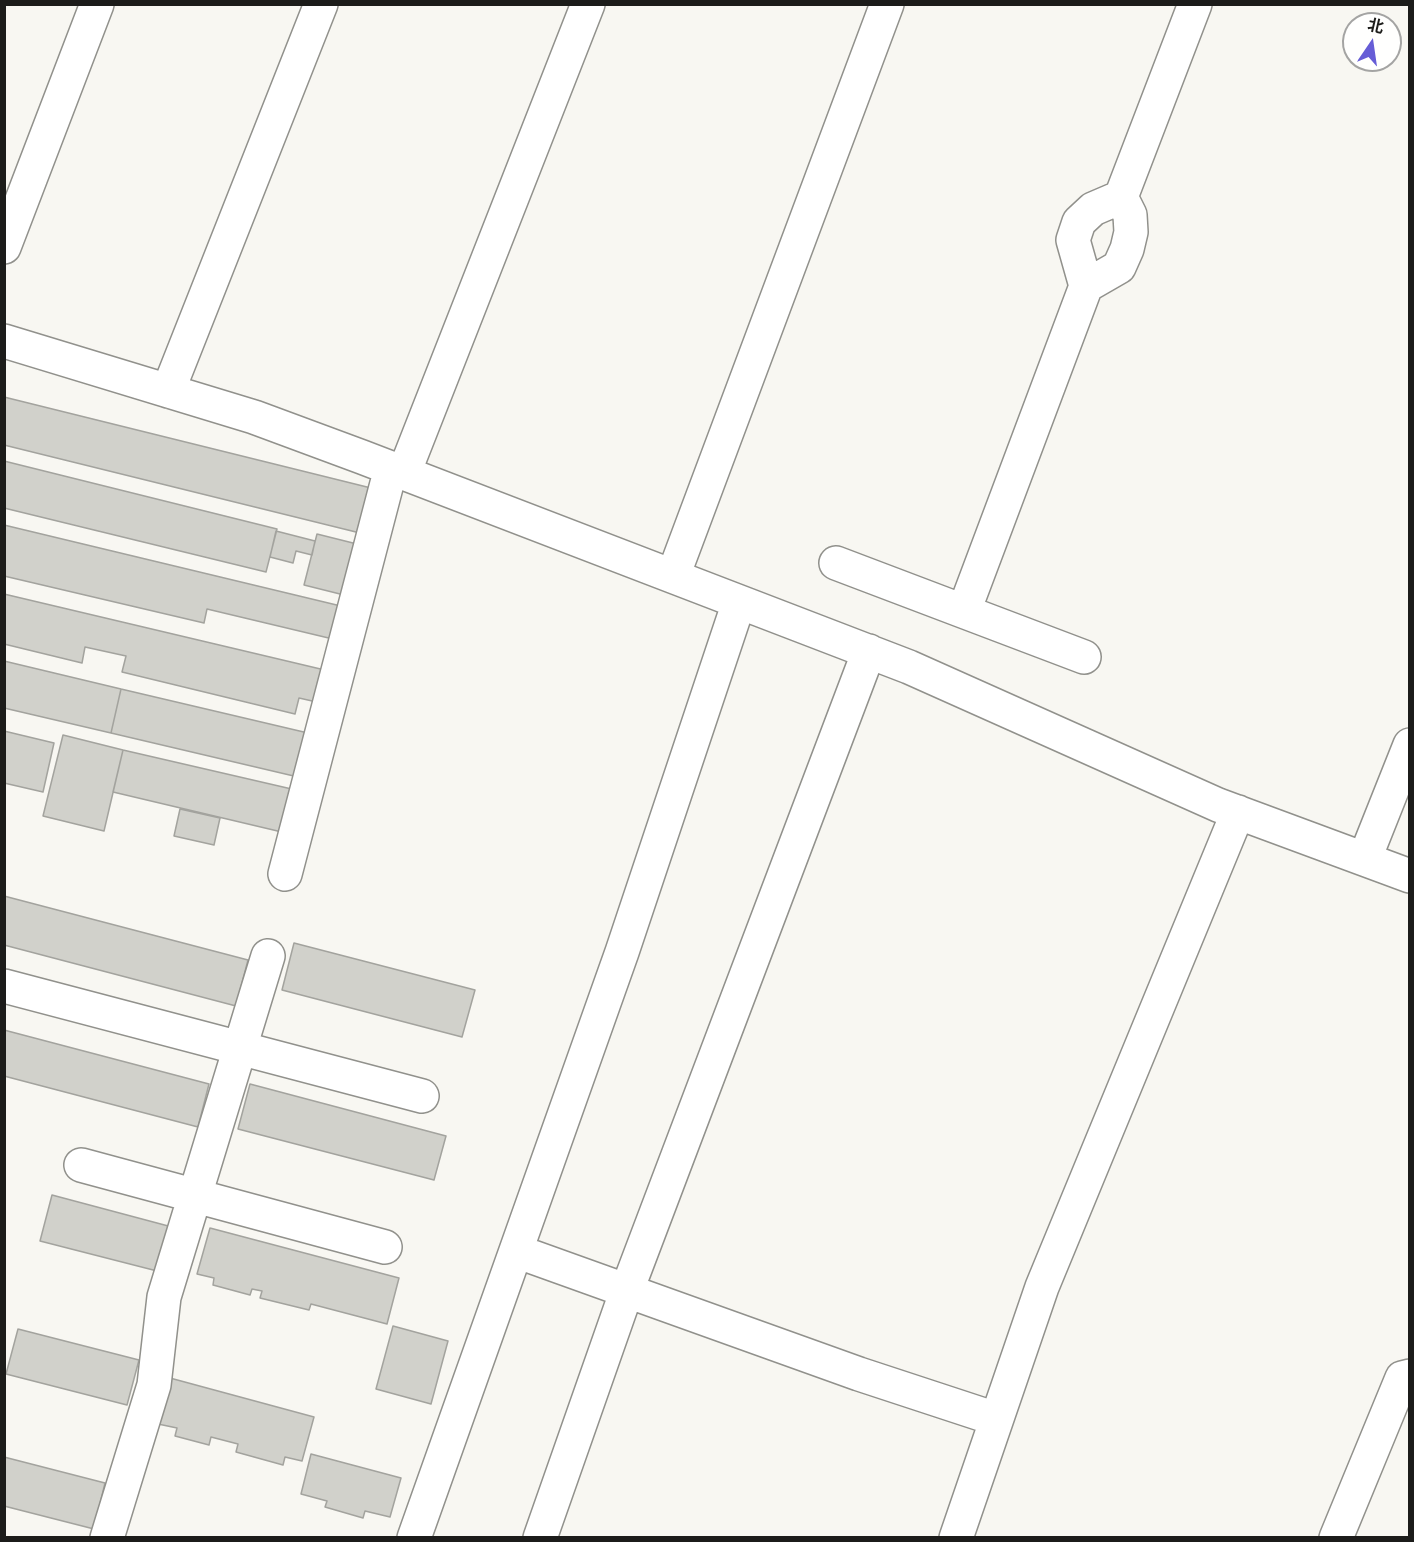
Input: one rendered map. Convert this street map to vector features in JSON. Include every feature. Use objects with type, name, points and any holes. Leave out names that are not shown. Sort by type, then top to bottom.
[{"type":"street","points":[[4,247],[97,4]]},
{"type":"street","points":[[168,391],[321,4]]},
{"type":"street","points":[[285,874],[397,471],[588,4]]},
{"type":"street","points":[[673,576],[887,4]]},
{"type":"street","points":[[964,612],[1086,286],[1073,240],[1079,222],[1093,209],[1121,197],[1195,4]]},
{"type":"street","points":[[1086,286],[1119,267],[1127,249],[1131,232],[1130,215],[1121,197]]},
{"type":"street","points":[[4,341],[254,417],[673,576],[920,671],[1238,812],[1410,876]]},
{"type":"street","points":[[836,563],[1084,657]]},
{"type":"street","points":[[414,1538],[622,952],[739,602]]},
{"type":"street","points":[[540,1538],[627,1290],[869,651]]},
{"type":"street","points":[[1365,858],[1410,745]]},
{"type":"street","points":[[956,1538],[1042,1287],[1238,812]]},
{"type":"street","points":[[107,1538],[154,1384],[164,1297],[268,956]]},
{"type":"street","points":[[4,986],[422,1096]]},
{"type":"street","points":[[81,1165],[385,1247]]},
{"type":"street","points":[[516,1251],[859,1374],[996,1419]]},
{"type":"street","points":[[1336,1538],[1402,1378],[1410,1376]]},
{"type":"building","points":[[4,397],[371,488],[360,533],[4,445]]},
{"type":"building","points":[[4,461],[277,529],[266,572],[4,508]]},
{"type":"building","points":[[4,525],[345,607],[337,640],[207,609],[204,623],[4,576]]},
{"type":"building","points":[[276,531],[315,541],[312,555],[296,551],[293,563],[270,557]]},
{"type":"building","points":[[317,534],[357,544],[344,595],[304,585]]},
{"type":"building","points":[[4,594],[329,671],[321,703],[299,698],[295,714],[122,672],[126,656],[85,647],[82,663],[4,644]]},
{"type":"building","points":[[4,661],[121,689],[111,733],[4,708]]},
{"type":"building","points":[[121,689],[308,733],[298,777],[111,733]]},
{"type":"building","points":[[4,731],[54,743],[43,792],[4,783]]},
{"type":"building","points":[[63,735],[123,750],[104,831],[43,816]]},
{"type":"building","points":[[123,750],[296,790],[286,833],[113,792]]},
{"type":"building","points":[[180,809],[220,818],[214,845],[174,836]]},
{"type":"building","points":[[4,896],[248,960],[236,1006],[4,945]]},
{"type":"building","points":[[294,943],[475,990],[462,1037],[282,990]]},
{"type":"building","points":[[4,1030],[209,1084],[198,1127],[4,1076]]},
{"type":"building","points":[[250,1084],[446,1136],[434,1180],[238,1129]]},
{"type":"building","points":[[52,1195],[172,1227],[161,1272],[40,1241]]},
{"type":"building","points":[[210,1228],[399,1278],[387,1324],[311,1304],[309,1310],[260,1298],[262,1291],[252,1289],[250,1295],[213,1285],[214,1278],[197,1274]]},
{"type":"building","points":[[393,1326],[448,1341],[431,1404],[376,1389]]},
{"type":"building","points":[[18,1329],[139,1360],[127,1405],[6,1374]]},
{"type":"building","points":[[170,1378],[314,1417],[302,1461],[285,1457],[283,1465],[236,1452],[238,1444],[211,1437],[209,1445],[175,1436],[177,1428],[158,1424]]},
{"type":"building","points":[[311,1454],[401,1478],[390,1517],[365,1511],[363,1518],[325,1507],[327,1501],[301,1494]]},
{"type":"building","points":[[4,1457],[105,1483],[94,1529],[4,1506]]}]
